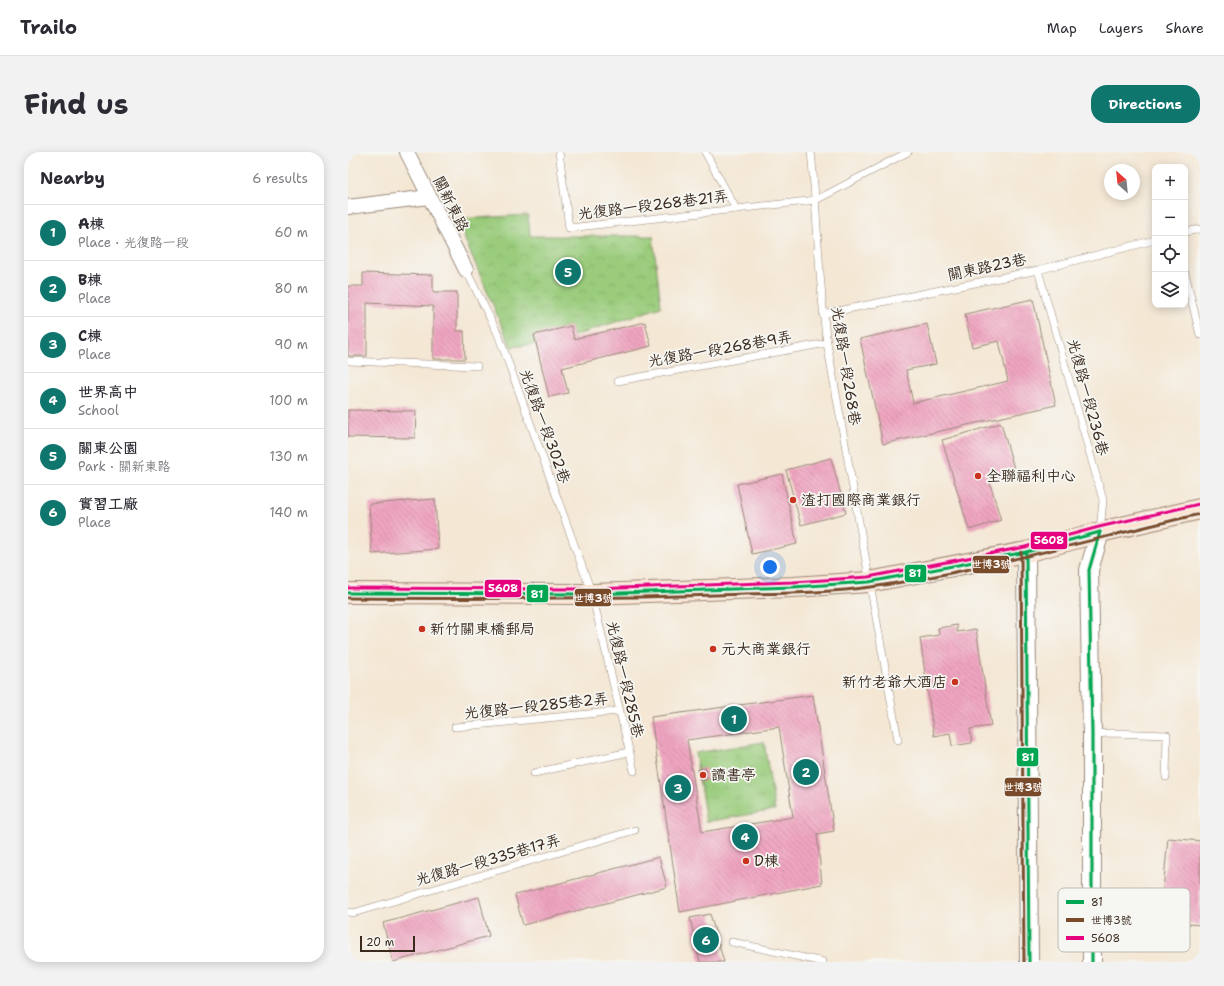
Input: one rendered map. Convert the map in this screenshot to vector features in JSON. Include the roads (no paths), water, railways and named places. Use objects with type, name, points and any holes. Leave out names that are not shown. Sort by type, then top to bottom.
[{"type":"main road","points":[[348,594],[592,594],[794,587],[869,582],[1026,552],[1100,532],[1200,509]]},
{"type":"street","name":"關新東路","points":[[407,152],[466,270]]},
{"type":"street","points":[[348,207],[429,197]]},
{"type":"street","points":[[1092,888],[1092,734],[1089,570],[1100,532]]},
{"type":"street","points":[[1026,552],[1028,962]]},
{"type":"lane","name":"光復路一段268巷21弄","points":[[560,152],[569,228],[816,200]]},
{"type":"lane","points":[[705,152],[736,209]]},
{"type":"lane","name":"光復路一段268巷","points":[[811,152],[816,200],[823,314],[827,343],[898,740]]},
{"type":"lane","points":[[816,200],[908,152]]},
{"type":"lane","points":[[1188,231],[1200,229]]},
{"type":"lane","name":"關東路23巷","points":[[823,314],[1038,270],[1152,241]]},
{"type":"lane","name":"光復路一段302巷","points":[[466,270],[498,334],[592,594]]},
{"type":"lane","name":"光復路一段236巷","points":[[1038,270],[1103,500],[1100,532]]},
{"type":"lane","points":[[1188,285],[1200,335]]},
{"type":"lane","name":"光復路一段268巷9弄","points":[[618,381],[827,343]]},
{"type":"lane","points":[[348,361],[477,366]]},
{"type":"lane","name":"光復路一段285巷","points":[[592,594],[634,771]]},
{"type":"lane","name":"光復路一段285巷2弄","points":[[455,727],[619,711]]},
{"type":"lane","points":[[1092,734],[1111,733],[1167,735],[1166,777]]},
{"type":"lane","points":[[534,774],[629,752]]},
{"type":"lane","name":"光復路一段335巷17弄","points":[[348,912],[353,913],[635,830]]},
{"type":"lane","points":[[732,942],[823,962]]},
{"type":"place","name":"關東公園","points":[[568,272]]},
{"type":"place","name":"全聯福利中心","points":[[978,476]]},
{"type":"place","name":"渣打國際商業銀行","points":[[793,500]]},
{"type":"place","name":"新竹關東橋郵局","points":[[422,629]]},
{"type":"place","name":"元大商業銀行","points":[[713,649]]},
{"type":"place","name":"新竹老爺大酒店","points":[[955,682]]},
{"type":"place","name":"A棟","points":[[734,719]]},
{"type":"place","name":"B棟","points":[[806,772]]},
{"type":"place","name":"讀書亭","points":[[703,775]]},
{"type":"place","name":"C棟","points":[[678,788]]},
{"type":"place","name":"世界高中","points":[[745,837]]},
{"type":"place","name":"D棟","points":[[746,861]]},
{"type":"place","name":"實習工廠","points":[[706,940]]}]
